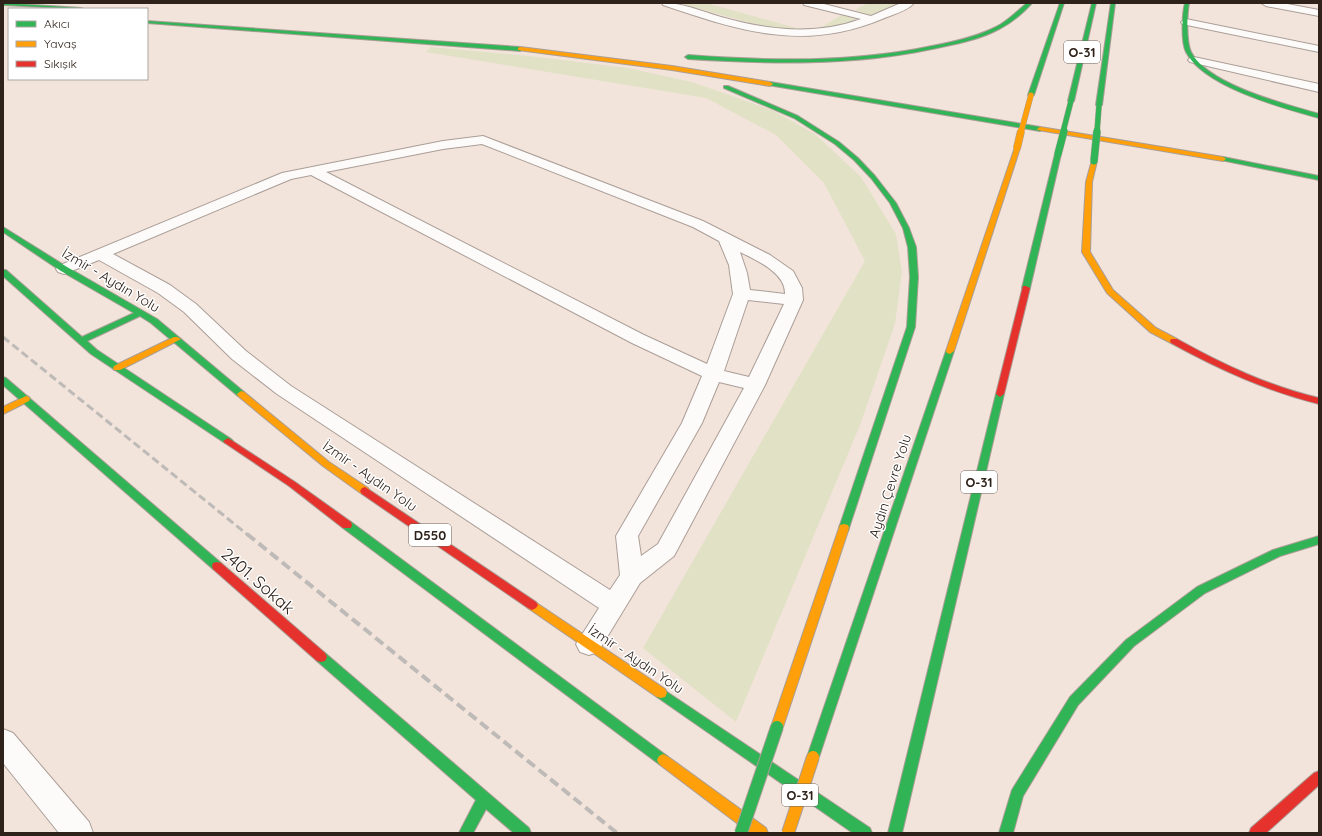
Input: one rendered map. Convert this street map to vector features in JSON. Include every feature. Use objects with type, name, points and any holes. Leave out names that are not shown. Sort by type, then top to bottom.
[{"type":"main road","points":[[678,56],[710,60],[777,63],[887,57],[942,47],[980,35],[1004,23],[1025,9],[1030,3]]},
{"type":"main road","name":"Aydın Çevre Yolu","points":[[788,833],[812,757],[902,496],[1017,148],[1031,95],[1062,3]]},
{"type":"main road","name":"O-31","points":[[895,833],[1094,3]]},
{"type":"main road","points":[[1113,3],[1094,160],[1088,190],[1086,252],[1110,291],[1154,330],[1218,365],[1301,397],[1319,402]]},
{"type":"main road","points":[[1187,3],[1185,10],[1189,53],[1200,68],[1229,84],[1319,116]]},
{"type":"main road","points":[[3,4],[66,8]]},
{"type":"main road","points":[[148,13],[370,28]]},
{"type":"main road","points":[[148,22],[442,42],[602,58],[672,68],[1215,158],[1319,178]]},
{"type":"main road","points":[[502,38],[533,41]]},
{"type":"main road","points":[[571,46],[647,56],[1246,154]]},
{"type":"main road","points":[[602,58],[721,85],[763,101],[806,122],[841,144],[876,178],[899,213],[912,247],[914,289],[911,326],[741,833]]},
{"type":"main road","name":"İzmir - Aydın Yolu","points":[[3,229],[64,269],[154,320],[326,464],[865,833]]},
{"type":"main road","name":"D550","points":[[3,272],[81,341],[117,368],[292,484],[762,833]]},
{"type":"main road","points":[[81,341],[140,313]]},
{"type":"main road","points":[[117,368],[177,339]]},
{"type":"main road","name":"2401. Sokak","points":[[3,380],[7,389],[26,399],[524,833]]},
{"type":"main road","points":[[3,411],[26,399]]},
{"type":"main road","points":[[1006,833],[1016,794],[1074,701],[1130,643],[1200,590],[1277,554],[1319,540]]},
{"type":"main road","points":[[1256,833],[1319,777]]},
{"type":"main road","points":[[466,833],[484,799]]},
{"type":"street","points":[[667,3],[743,26],[776,32],[808,33],[837,30],[872,19],[909,3]]},
{"type":"street","points":[[808,3],[872,19]]},
{"type":"street","points":[[1266,3],[1319,13]]},
{"type":"street","points":[[772,20],[807,30],[808,33]]},
{"type":"street","points":[[1186,22],[1319,49]]},
{"type":"street","points":[[1194,60],[1319,88]]},
{"type":"street","points":[[64,269],[287,176],[443,145],[483,140],[698,224],[764,258],[787,275],[794,288],[794,300],[755,385],[666,550],[632,576],[589,644]]},
{"type":"street","points":[[313,171],[638,340],[713,374],[755,385]]},
{"type":"street","points":[[632,576],[627,536],[692,423],[713,374],[742,294],[742,284],[730,247],[725,238]]},
{"type":"street","points":[[100,254],[164,289],[190,308],[239,355],[284,390],[614,605]]},
{"type":"street","points":[[742,294],[794,300]]},
{"type":"street","points":[[3,742],[78,833]]},
{"type":"green space","points":[[679,3],[706,3],[800,29],[788,30],[764,27]]},
{"type":"green space","points":[[868,3],[903,3],[870,15],[855,10]]},
{"type":"green space","points":[[843,14],[858,18],[844,25],[817,30]]},
{"type":"green space","points":[[431,47],[529,56],[628,68],[692,82],[772,110],[815,134],[861,177],[896,234],[902,272],[895,324],[860,425],[736,722],[643,648],[865,261],[824,183],[776,135],[706,98],[426,52]]},
{"type":"railway","points":[[3,337],[248,535]]},
{"type":"railway","points":[[247,534],[617,833]]},
{"type":"traffic: fast","points":[[688,57],[784,62],[849,59],[913,52],[975,37],[990,31],[1007,22],[1030,3]]},
{"type":"traffic: fast","points":[[1031,95],[1062,3]]},
{"type":"traffic: fast","points":[[1071,101],[1094,3]]},
{"type":"traffic: fast","points":[[1099,105],[1113,3]]},
{"type":"traffic: fast","points":[[1187,3],[1186,37],[1189,52],[1197,64],[1227,84],[1267,100],[1319,116]]},
{"type":"traffic: fast","points":[[3,4],[65,8]]},
{"type":"traffic: fast","points":[[148,22],[520,49]]},
{"type":"traffic: fast","points":[[770,84],[1040,129]]},
{"type":"traffic: fast","points":[[726,87],[796,117],[837,143],[856,159],[873,177],[893,203],[906,228],[912,247],[914,277],[911,327],[844,528]]},
{"type":"traffic: fast","points":[[1058,154],[1071,101]]},
{"type":"traffic: fast","points":[[1094,161],[1099,105]]},
{"type":"traffic: fast","points":[[1026,288],[1058,154]]},
{"type":"traffic: fast","points":[[1223,159],[1319,178]]},
{"type":"traffic: fast","points":[[3,229],[64,269],[154,321],[241,394]]},
{"type":"traffic: fast","points":[[3,272],[94,352],[228,441]]},
{"type":"traffic: fast","points":[[81,341],[140,313]]},
{"type":"traffic: fast","points":[[813,757],[950,351]]},
{"type":"traffic: fast","points":[[3,380],[217,566]]},
{"type":"traffic: fast","points":[[895,833],[1000,394]]},
{"type":"traffic: fast","points":[[347,525],[663,760]]},
{"type":"traffic: fast","points":[[1006,833],[1017,794],[1074,701],[1130,643],[1201,590],[1277,553],[1319,540]]},
{"type":"traffic: fast","points":[[321,657],[524,833]]},
{"type":"traffic: fast","points":[[661,693],[865,833]]},
{"type":"traffic: fast","points":[[741,833],[777,727]]},
{"type":"traffic: fast","points":[[466,833],[484,799]]},
{"type":"traffic: slow","points":[[520,49],[672,68],[770,84]]},
{"type":"traffic: slow","points":[[1017,148],[1031,95]]},
{"type":"traffic: slow","points":[[1040,129],[1223,159]]},
{"type":"traffic: slow","points":[[950,351],[1017,148]]},
{"type":"traffic: slow","points":[[1094,161],[1089,182],[1086,252],[1110,291],[1153,330],[1174,341]]},
{"type":"traffic: slow","points":[[117,368],[177,339]]},
{"type":"traffic: slow","points":[[241,394],[326,464],[365,491]]},
{"type":"traffic: slow","points":[[3,411],[26,399]]},
{"type":"traffic: slow","points":[[777,727],[844,528]]},
{"type":"traffic: slow","points":[[532,605],[661,693]]},
{"type":"traffic: slow","points":[[788,833],[813,757]]},
{"type":"traffic: slow","points":[[663,760],[761,833]]},
{"type":"traffic: jam","points":[[1000,394],[1026,288]]},
{"type":"traffic: jam","points":[[1174,341],[1208,359],[1263,384],[1319,401]]},
{"type":"traffic: jam","points":[[228,441],[292,484],[347,525]]},
{"type":"traffic: jam","points":[[365,491],[532,605]]},
{"type":"traffic: jam","points":[[217,566],[321,657]]},
{"type":"traffic: jam","points":[[1256,833],[1319,777]]}]
